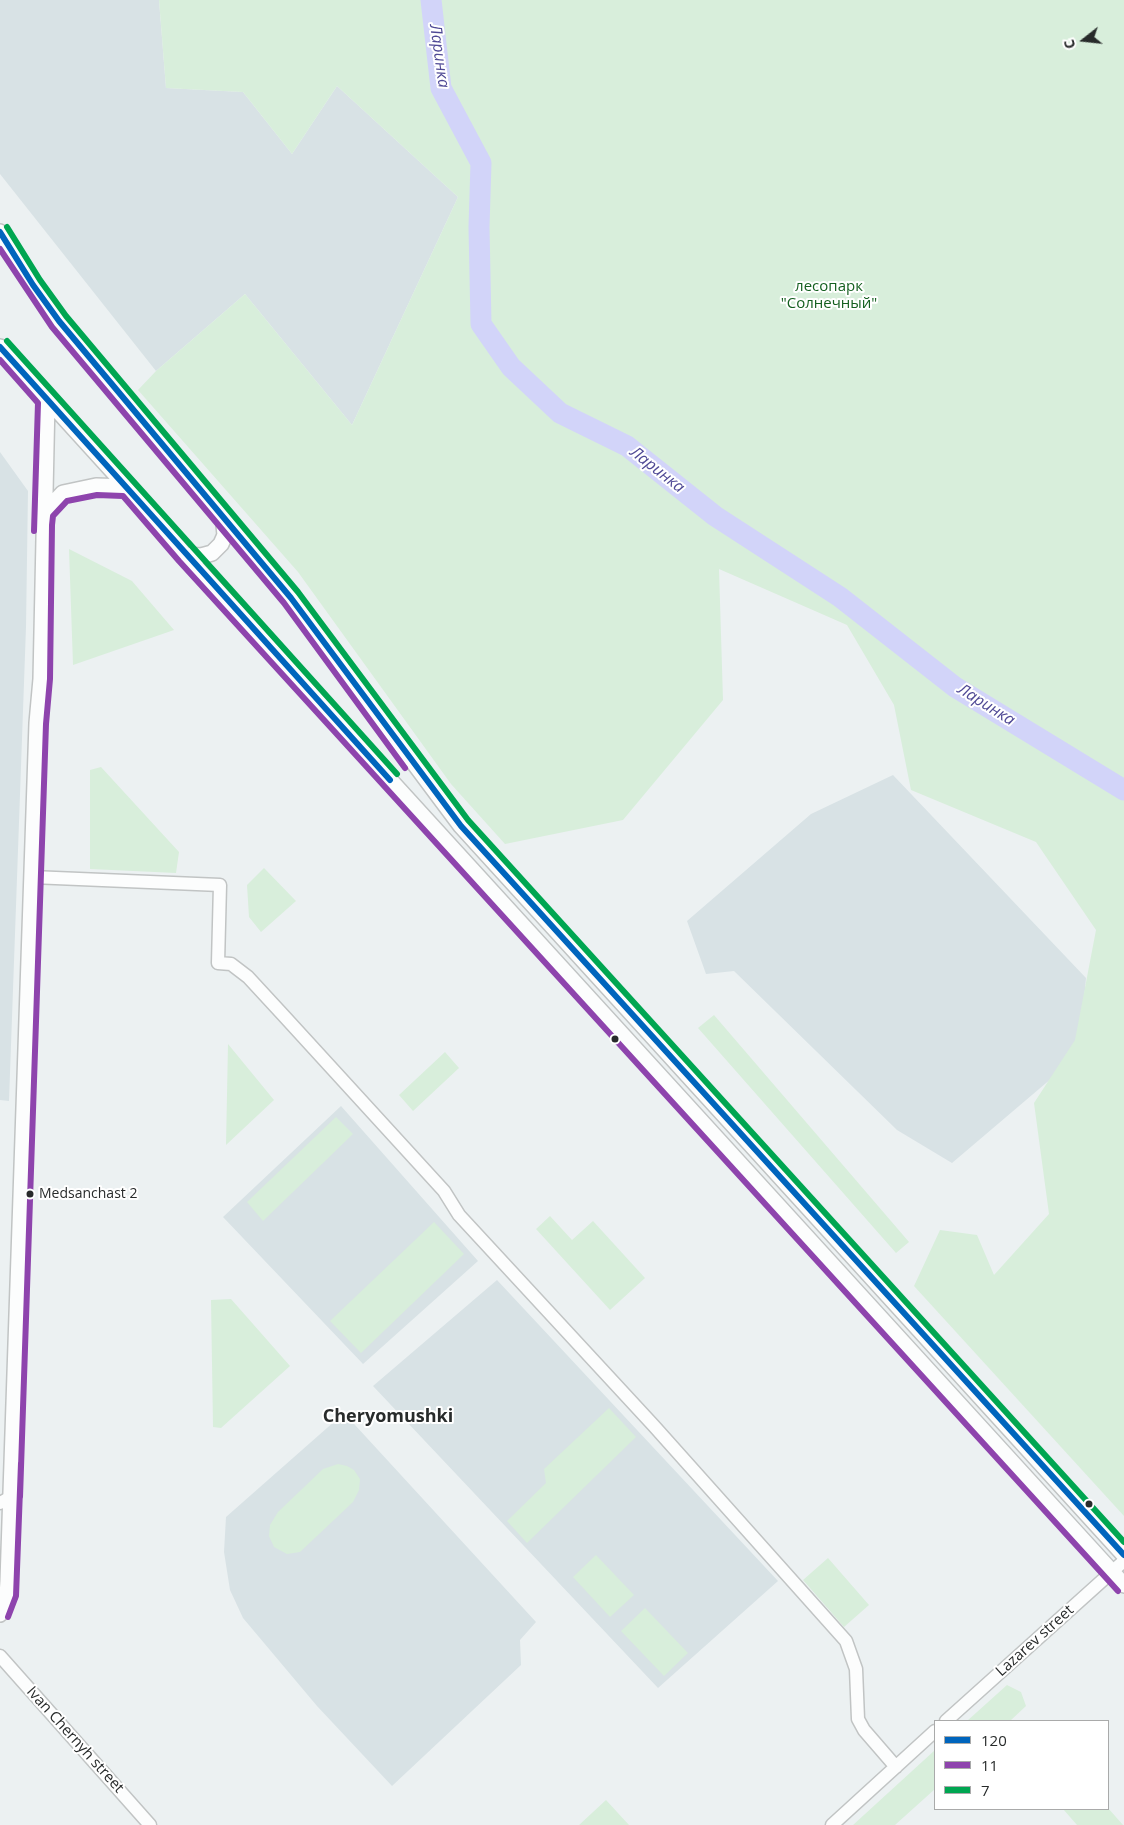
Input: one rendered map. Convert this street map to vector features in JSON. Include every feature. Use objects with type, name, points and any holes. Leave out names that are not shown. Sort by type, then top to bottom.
[{"type":"main road","points":[[0,232],[33,285],[59,321],[119,396],[223,515],[336,656],[461,826],[1124,1555]]},
{"type":"main road","points":[[0,347],[127,487],[185,555],[1124,1585]]},
{"type":"main road","points":[[0,1614],[7,1595],[8,1581],[6,1500],[37,723],[41,680],[47,400]]},
{"type":"main road","points":[[45,512],[63,492],[96,486],[127,487]]},
{"type":"main road","points":[[185,555],[201,556],[212,553],[222,544],[225,535],[223,515]]},
{"type":"street","points":[[32,877],[220,885],[218,963],[231,964],[248,977],[444,1191],[459,1214],[654,1426],[846,1641],[856,1669],[858,1718],[864,1730],[896,1767]]},
{"type":"street","name":"Lazarev street","points":[[947,1720],[1124,1561]]},
{"type":"street","name":"Ivan Chernyh street","points":[[0,1656],[150,1825]]},
{"type":"street","points":[[832,1825],[934,1732]]},
{"type":"shaded area","points":[[0,0],[159,0],[166,88],[243,92],[292,154],[337,86],[458,197],[352,425],[245,294],[156,371],[0,174]]},
{"type":"shaded area","points":[[0,452],[28,491],[26,627],[9,1101],[0,1100]]},
{"type":"shaded area","points":[[893,775],[1086,978],[1079,1055],[952,1163],[897,1130],[734,971],[706,974],[687,921],[811,814]]},
{"type":"shaded area","points":[[341,1106],[478,1261],[363,1364],[223,1217]]},
{"type":"shaded area","points":[[497,1280],[778,1581],[658,1688],[373,1386]]},
{"type":"shaded area","points":[[344,1413],[536,1622],[520,1640],[521,1665],[392,1786],[317,1706],[243,1618],[230,1590],[224,1552],[226,1517]]},
{"type":"green space","name":"лесопарк \"Солнечный\"","points":[[159,0],[1124,0],[1124,1516],[914,1286],[940,1230],[977,1235],[994,1275],[1049,1214],[1034,1103],[1075,1040],[1096,930],[1036,842],[911,790],[894,705],[847,625],[719,569],[723,700],[623,820],[505,844],[451,784],[298,572],[138,390],[156,371],[245,294],[352,425],[458,197],[337,86],[292,154],[243,92],[166,88]]},
{"type":"green space","points":[[69,549],[132,581],[174,630],[73,665]]},
{"type":"green space","points":[[101,767],[179,852],[176,873],[90,869],[90,770]]},
{"type":"green space","points":[[264,868],[296,901],[261,932],[249,917],[247,885]]},
{"type":"green space","points":[[714,1015],[909,1242],[896,1253],[698,1028]]},
{"type":"green space","points":[[228,1044],[274,1100],[226,1145]]},
{"type":"green space","points":[[445,1052],[459,1068],[413,1111],[399,1095]]},
{"type":"green space","points":[[336,1117],[353,1134],[263,1221],[247,1202]]},
{"type":"green space","points":[[550,1216],[572,1240],[593,1221],[645,1278],[610,1310],[536,1229]]},
{"type":"green space","points":[[434,1222],[464,1254],[361,1353],[330,1321]]},
{"type":"green space","points":[[231,1299],[290,1366],[221,1428],[213,1427],[211,1300]]},
{"type":"green space","points":[[609,1408],[636,1437],[527,1543],[507,1521],[546,1483],[544,1469]]},
{"type":"green space","points":[[338,1464],[354,1470],[360,1479],[359,1490],[353,1502],[300,1552],[287,1554],[274,1547],[269,1536],[270,1525],[278,1512],[323,1469]]},
{"type":"green space","points":[[596,1555],[634,1595],[610,1617],[573,1577]]},
{"type":"green space","points":[[828,1558],[869,1605],[844,1627],[803,1580]]},
{"type":"green space","points":[[645,1608],[688,1653],[664,1676],[621,1631]]},
{"type":"green space","points":[[1007,1685],[1021,1692],[1026,1706],[1011,1720],[968,1720]]},
{"type":"green space","points":[[934,1751],[934,1790],[895,1825],[853,1825]]},
{"type":"green space","points":[[606,1800],[629,1825],[579,1825]]},
{"type":"green space","points":[[1109,1809],[1123,1825],[1077,1825],[1064,1810]]},
{"type":"waterway","name":"Ларинка","points":[[431,0],[441,88],[481,163],[479,227],[481,324],[511,367],[560,413],[627,446],[715,516],[840,597],[955,687],[1124,790]]},
{"type":"transit line","name":"7","points":[[7,227],[40,280],[66,316],[298,592],[468,820],[1124,1542]]},
{"type":"transit line","name":"120","points":[[0,232],[33,285],[59,321],[291,598],[461,826],[1124,1555]]},
{"type":"transit line","name":"11","points":[[0,249],[52,327],[284,603],[405,768]]},
{"type":"transit line","name":"7","points":[[7,341],[397,774]]},
{"type":"transit line","name":"120","points":[[0,347],[390,780]]},
{"type":"transit line","name":"11","points":[[0,360],[38,403],[34,531]]},
{"type":"transit line","name":"11","points":[[20,1497],[46,724],[50,679],[52,525],[53,516],[67,501],[97,495],[123,496],[179,561],[1118,1591]]},
{"type":"transit line","name":"11","points":[[8,1617],[16,1596],[21,1463]]},
{"type":"place","name":"Medsanchast 2","points":[[30,1194]]},
{"type":"district","name":"Cheryomushki","points":[[388,1417]]}]
